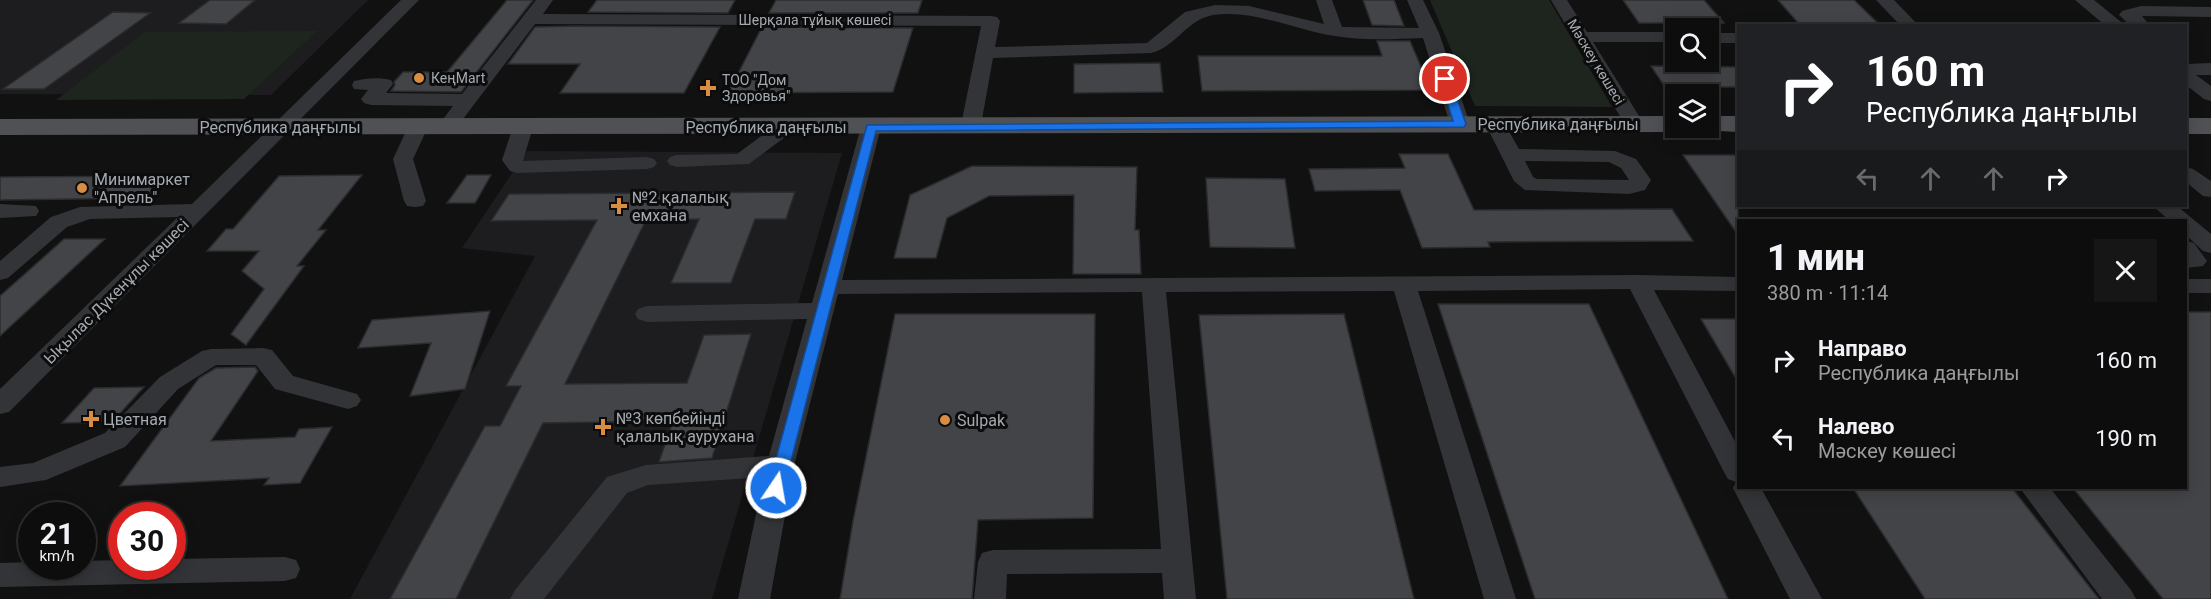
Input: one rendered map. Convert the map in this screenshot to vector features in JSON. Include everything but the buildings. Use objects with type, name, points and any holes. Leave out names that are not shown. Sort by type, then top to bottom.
[{"type":"main road","name":"Республика даңғылы","points":[[0,127],[1665,124]]},
{"type":"main road","points":[[1719,124],[1737,124]]},
{"type":"main road","points":[[2187,126],[2211,126]]},
{"type":"street","name":"Ықылас Дүкенұлы көшесі","points":[[0,405],[411,0]]},
{"type":"street","points":[[447,127],[533,19],[545,0]]},
{"type":"street","points":[[1324,0],[1335,31]]},
{"type":"street","points":[[1415,0],[1430,33],[1460,124]]},
{"type":"street","name":"Мәскеу көшесі","points":[[1559,0],[1634,124]]},
{"type":"street","points":[[1884,0],[1909,24]]},
{"type":"street","points":[[2083,0],[2115,24]]},
{"type":"street","points":[[984,53],[1151,48],[1162,44],[1191,16],[1213,11],[1249,10],[1335,31],[1430,33]]},
{"type":"street","points":[[2139,24],[2128,15],[2141,11],[2211,12]]},
{"type":"street","name":"Шерқала тұйық көшесі","points":[[533,19],[991,21],[971,125]]},
{"type":"street","points":[[1581,37],[1665,37]]},
{"type":"street","points":[[1719,38],[1737,38]]},
{"type":"street","points":[[2196,70],[2211,95]]},
{"type":"street","points":[[361,85],[384,84],[370,99],[469,100]]},
{"type":"street","points":[[1496,124],[1525,181],[1533,185],[1629,188],[1637,185],[1640,180],[1634,166],[1620,158],[1512,155]]},
{"type":"street","points":[[415,201],[403,159],[418,127]]},
{"type":"street","points":[[524,127],[512,160],[517,166],[647,163]]},
{"type":"street","points":[[677,160],[742,160],[786,127]]},
{"type":"street","points":[[754,599],[780,466],[871,127]]},
{"type":"street","points":[[2187,174],[2211,191]]},
{"type":"street","points":[[2150,207],[2164,219]]},
{"type":"street","points":[[2165,207],[2181,219]]},
{"type":"street","points":[[0,273],[59,222],[88,212],[198,210]]},
{"type":"street","points":[[0,211],[28,211]]},
{"type":"street","points":[[2187,225],[2211,246]]},
{"type":"street","points":[[2187,249],[2195,261],[2187,261]]},
{"type":"street","points":[[646,314],[825,299],[1153,285],[1638,282],[1737,284]]},
{"type":"street","points":[[1638,282],[1737,470]]},
{"type":"street","points":[[1404,283],[1500,599]]},
{"type":"street","points":[[1153,285],[1180,599]]},
{"type":"street","points":[[2187,286],[2211,286]]},
{"type":"street","points":[[0,477],[36,473],[115,440],[169,383],[211,357],[263,356],[284,383],[348,400]]},
{"type":"street","points":[[526,599],[617,485],[646,475],[780,466]]},
{"type":"street","points":[[1748,489],[1806,599]]},
{"type":"street","points":[[2035,489],[2120,599]]},
{"type":"street","points":[[990,599],[993,562],[1177,561]]},
{"type":"street","points":[[0,575],[285,569]]},
{"type":"shaded area","points":[[0,0],[368,0],[271,95],[0,94]]},
{"type":"shaded area","points":[[1430,0],[1549,0],[1612,107],[1475,106]]},
{"type":"shaded area","points":[[317,31],[244,99],[56,100],[145,32]]},
{"type":"shaded area","name":"№3 көпбейінді қалалық аурухана","points":[[527,151],[842,153],[712,599],[350,599],[535,256],[462,248]]},
{"type":"place","name":"КеңMart","points":[[419,78]]},
{"type":"place","name":"ТОО \"Дом Здоровья\"","points":[[708,88]]},
{"type":"place","name":"Минимаркет \"Апрель\"","points":[[82,188]]},
{"type":"place","name":"№2 қалалық емхана","points":[[619,206]]},
{"type":"place","name":"Цветная","points":[[91,419]]},
{"type":"place","name":"Sulpak","points":[[945,420]]},
{"type":"place","name":"№3 көпбейінді қалалық аурухана","points":[[603,427]]},
{"type":"route","points":[[776,488],[871,127],[1460,124],[1445,79]]}]
